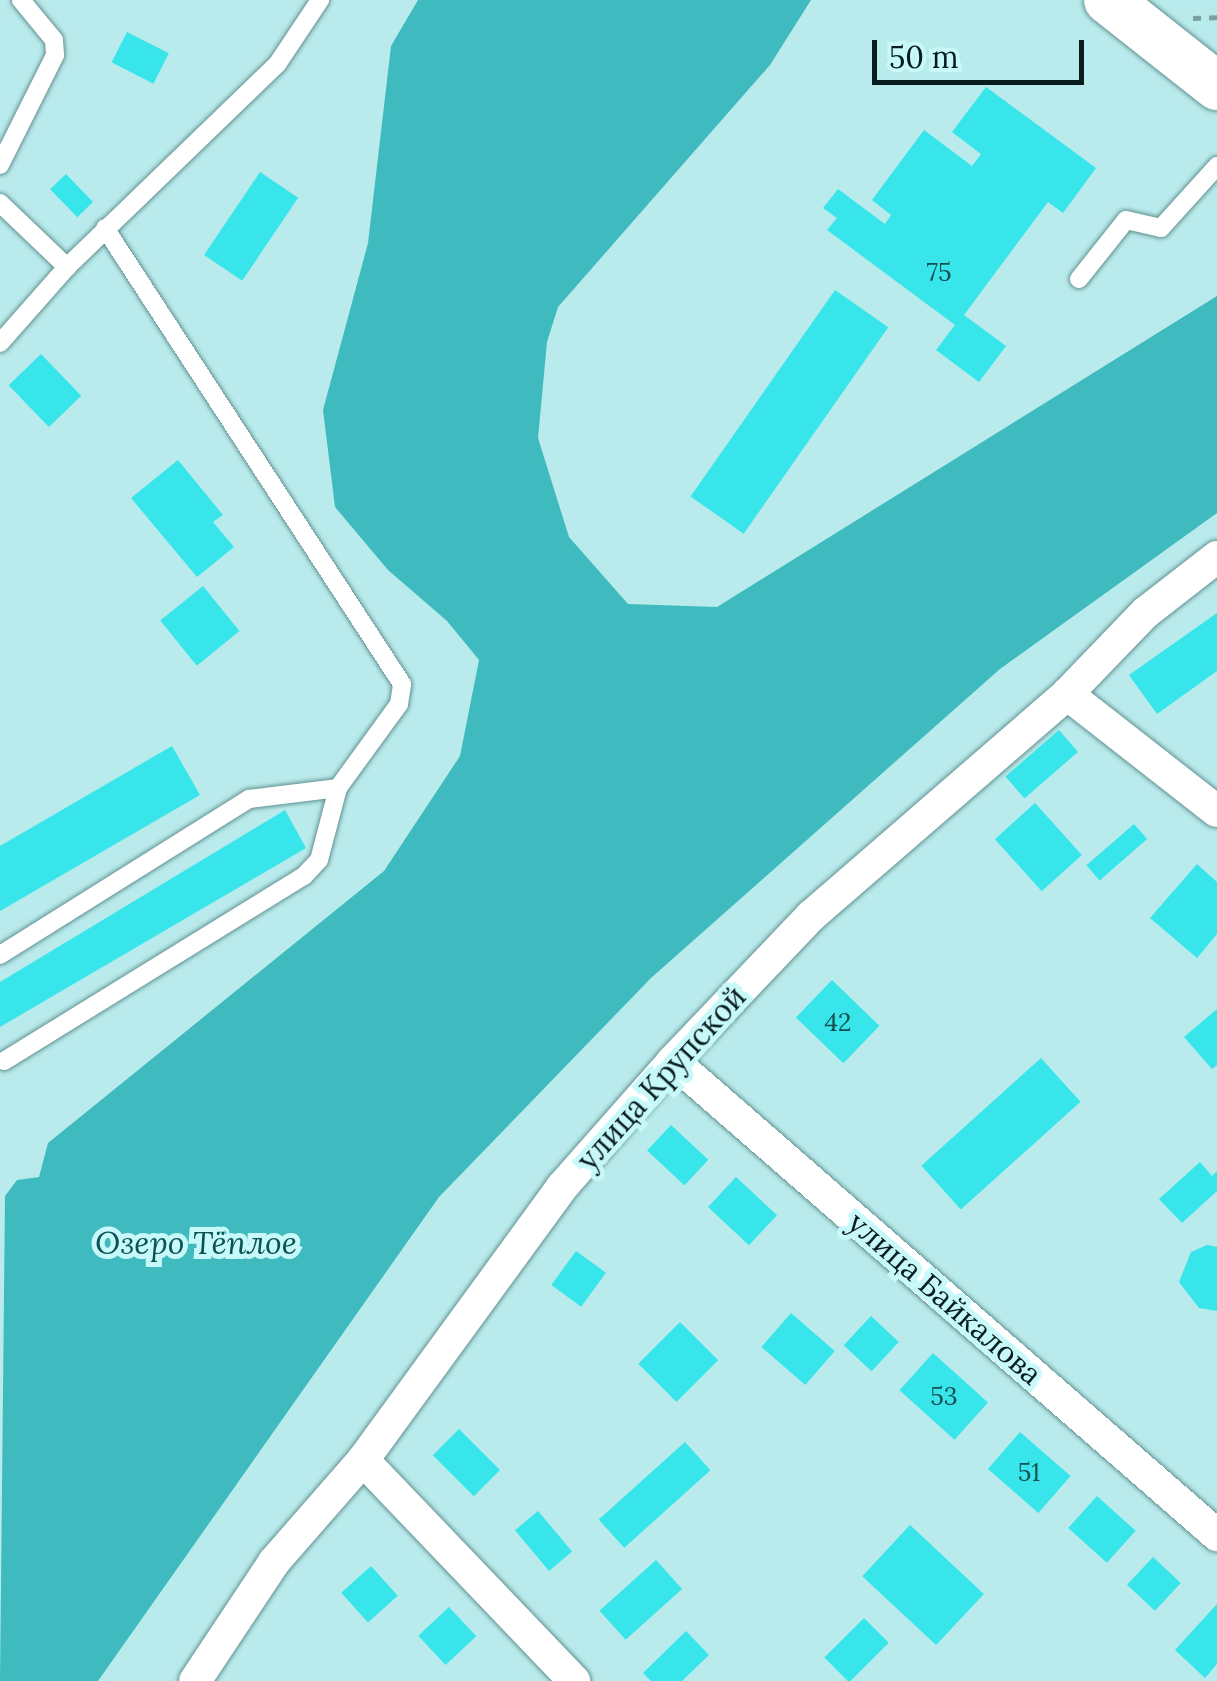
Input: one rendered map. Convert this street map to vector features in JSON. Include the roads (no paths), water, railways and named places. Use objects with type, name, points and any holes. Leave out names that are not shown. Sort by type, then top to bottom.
[{"type":"main road","points":[[1108,0],[1217,86]]},
{"type":"street","name":"улица Крупской","points":[[195,1681],[274,1562],[363,1460],[562,1187],[672,1061],[811,916],[1068,694],[1145,613],[1217,558]]},
{"type":"street","points":[[1068,694],[1217,810]]},
{"type":"street","name":"улица Байкалова","points":[[672,1061],[1217,1535]]},
{"type":"street","points":[[363,1460],[574,1681]]},
{"type":"lane","points":[[0,164],[55,56],[54,40],[21,0]]},
{"type":"lane","points":[[0,343],[66,266],[278,63],[320,0]]},
{"type":"lane","points":[[1078,279],[1126,220],[1161,228],[1217,166]]},
{"type":"lane","points":[[0,202],[66,266]]},
{"type":"lane","points":[[4,1062],[304,876],[319,860],[338,788],[399,704],[396,666],[106,228]]},
{"type":"lane","points":[[0,956],[250,799],[338,788]]},
{"type":"water","name":"Озеро Тёплое","points":[[418,0],[811,0],[770,65],[558,307],[547,342],[538,438],[569,537],[628,604],[717,607],[1217,296],[1217,513],[1000,669],[651,978],[439,1197],[98,1681],[0,1681],[5,1196],[17,1180],[39,1177],[48,1143],[384,871],[460,756],[479,660],[447,621],[388,570],[335,507],[323,410],[368,243],[391,46]]}]
